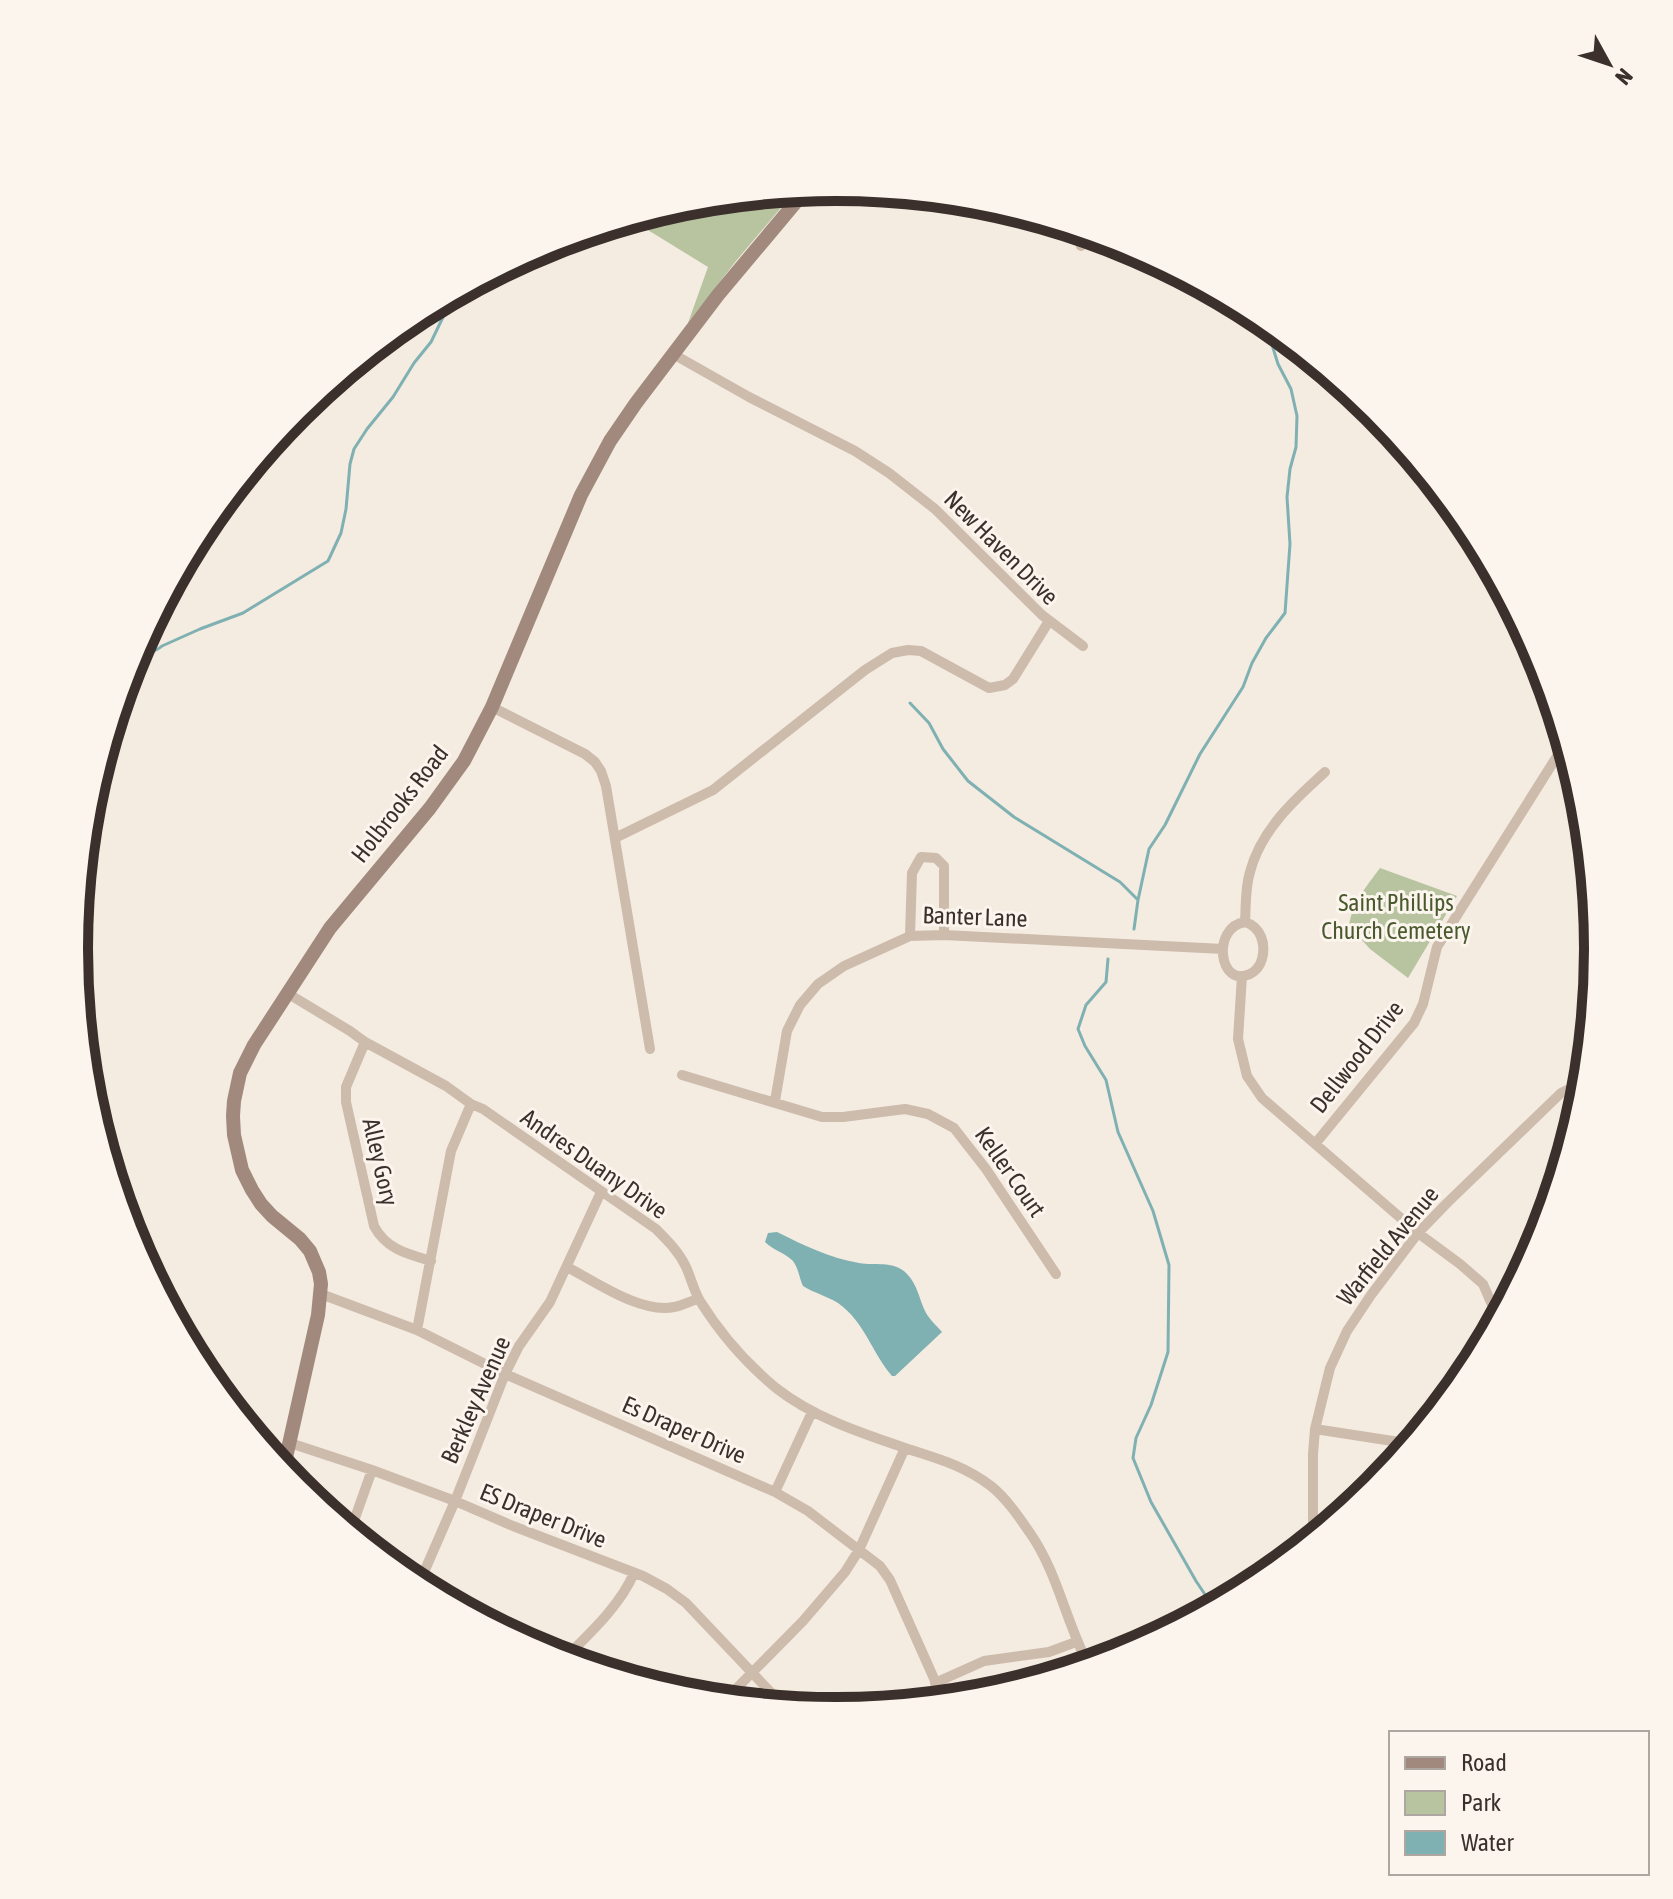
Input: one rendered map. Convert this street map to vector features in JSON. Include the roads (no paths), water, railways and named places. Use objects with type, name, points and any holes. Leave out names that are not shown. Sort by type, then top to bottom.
[{"type":"street","name":"Holbrooks Road","points":[[287,1457],[321,1294],[319,1272],[310,1251],[261,1204],[242,1170],[234,1135],[234,1101],[240,1073],[287,993],[345,908],[395,851],[464,761],[492,707],[597,463],[673,354],[747,258],[795,203]]},
{"type":"street","name":"New Haven Drive","points":[[615,838],[713,790],[865,670],[892,653],[921,651],[985,686],[998,688],[1013,679],[1049,621],[935,509],[889,473],[846,446],[673,354]]},
{"type":"street","points":[[1049,621],[1083,646]]},
{"type":"street","points":[[492,707],[585,754],[601,771],[650,1049]]},
{"type":"street","name":"Dellwood Drive","points":[[1315,1144],[1414,1023],[1423,1004],[1437,947],[1558,754]]},
{"type":"street","points":[[1245,922],[1249,873],[1256,854],[1285,809],[1325,772]]},
{"type":"street","points":[[910,936],[912,873],[921,857],[936,858],[944,866],[944,935]]},
{"type":"street","points":[[1245,922],[1256,928],[1264,948],[1259,966],[1242,976],[1227,968],[1223,949],[1231,928],[1245,922]]},
{"type":"street","name":"Banter Lane","points":[[775,1101],[787,1031],[800,1005],[818,984],[844,966],[910,936],[944,935],[1223,949]]},
{"type":"street","points":[[1242,976],[1238,1039],[1247,1076],[1262,1098],[1418,1233],[1483,1284],[1493,1308]]},
{"type":"street","name":"Andres Duany Drive","points":[[287,993],[365,1042],[483,1109],[656,1229],[686,1266],[698,1299],[723,1333],[773,1385],[812,1412],[945,1460],[993,1488],[1031,1534],[1050,1568],[1083,1656]]},
{"type":"street","name":"Alley Gory","points":[[365,1042],[346,1087],[346,1102],[374,1226],[379,1236],[391,1246],[431,1261]]},
{"type":"street","name":"Keller Court","points":[[682,1075],[822,1117],[905,1109],[928,1114],[954,1128],[986,1169],[1056,1274]]},
{"type":"street","name":"Warfield Avenue","points":[[1313,1526],[1315,1429],[1330,1368],[1347,1331],[1418,1233],[1561,1093],[1572,1088]]},
{"type":"street","points":[[417,1330],[451,1151],[471,1104]]},
{"type":"street","name":"Berkley Avenue","points":[[423,1574],[505,1374],[519,1346],[550,1302],[601,1192]]},
{"type":"street","points":[[567,1267],[628,1299],[647,1305],[672,1308],[698,1299]]},
{"type":"street","name":"Es Draper Drive","points":[[321,1294],[417,1330],[505,1374],[775,1492],[808,1511],[880,1566],[890,1580],[939,1691]]},
{"type":"street","points":[[775,1492],[812,1412]]},
{"type":"street","points":[[1315,1429],[1400,1442]]},
{"type":"street","name":"ES Draper Drive","points":[[290,1443],[455,1501],[667,1589],[686,1603],[773,1695]]},
{"type":"street","points":[[734,1691],[845,1572],[859,1550],[905,1448]]},
{"type":"street","points":[[354,1521],[372,1470]]},
{"type":"street","points":[[573,1649],[617,1602],[634,1573]]},
{"type":"street","points":[[935,1683],[984,1661],[1049,1652],[1076,1642]]},
{"type":"water","points":[[777,1232],[838,1258],[891,1265],[902,1270],[914,1283],[928,1316],[942,1332],[892,1376],[855,1319],[834,1301],[803,1286],[793,1261],[765,1242],[768,1233]]},
{"type":"waterway","points":[[150,653],[243,613],[328,561],[341,533],[354,449],[431,342],[445,312]]},
{"type":"waterway","points":[[1134,929],[1149,849],[1165,825],[1200,754],[1243,687],[1266,638],[1285,613],[1290,544],[1287,497],[1296,447],[1297,416],[1291,389],[1271,341]]},
{"type":"waterway","points":[[910,703],[929,723],[943,749],[968,781],[1014,817],[1120,882],[1138,900]]},
{"type":"waterway","points":[[1108,959],[1106,982],[1086,1005],[1078,1029],[1106,1080],[1118,1132],[1153,1211],[1169,1265],[1168,1352],[1151,1405],[1136,1438],[1133,1458],[1151,1502],[1208,1599]]},
{"type":"park label","name":"Saint Phillips Church Cemetery","points":[[1396,917]]}]
